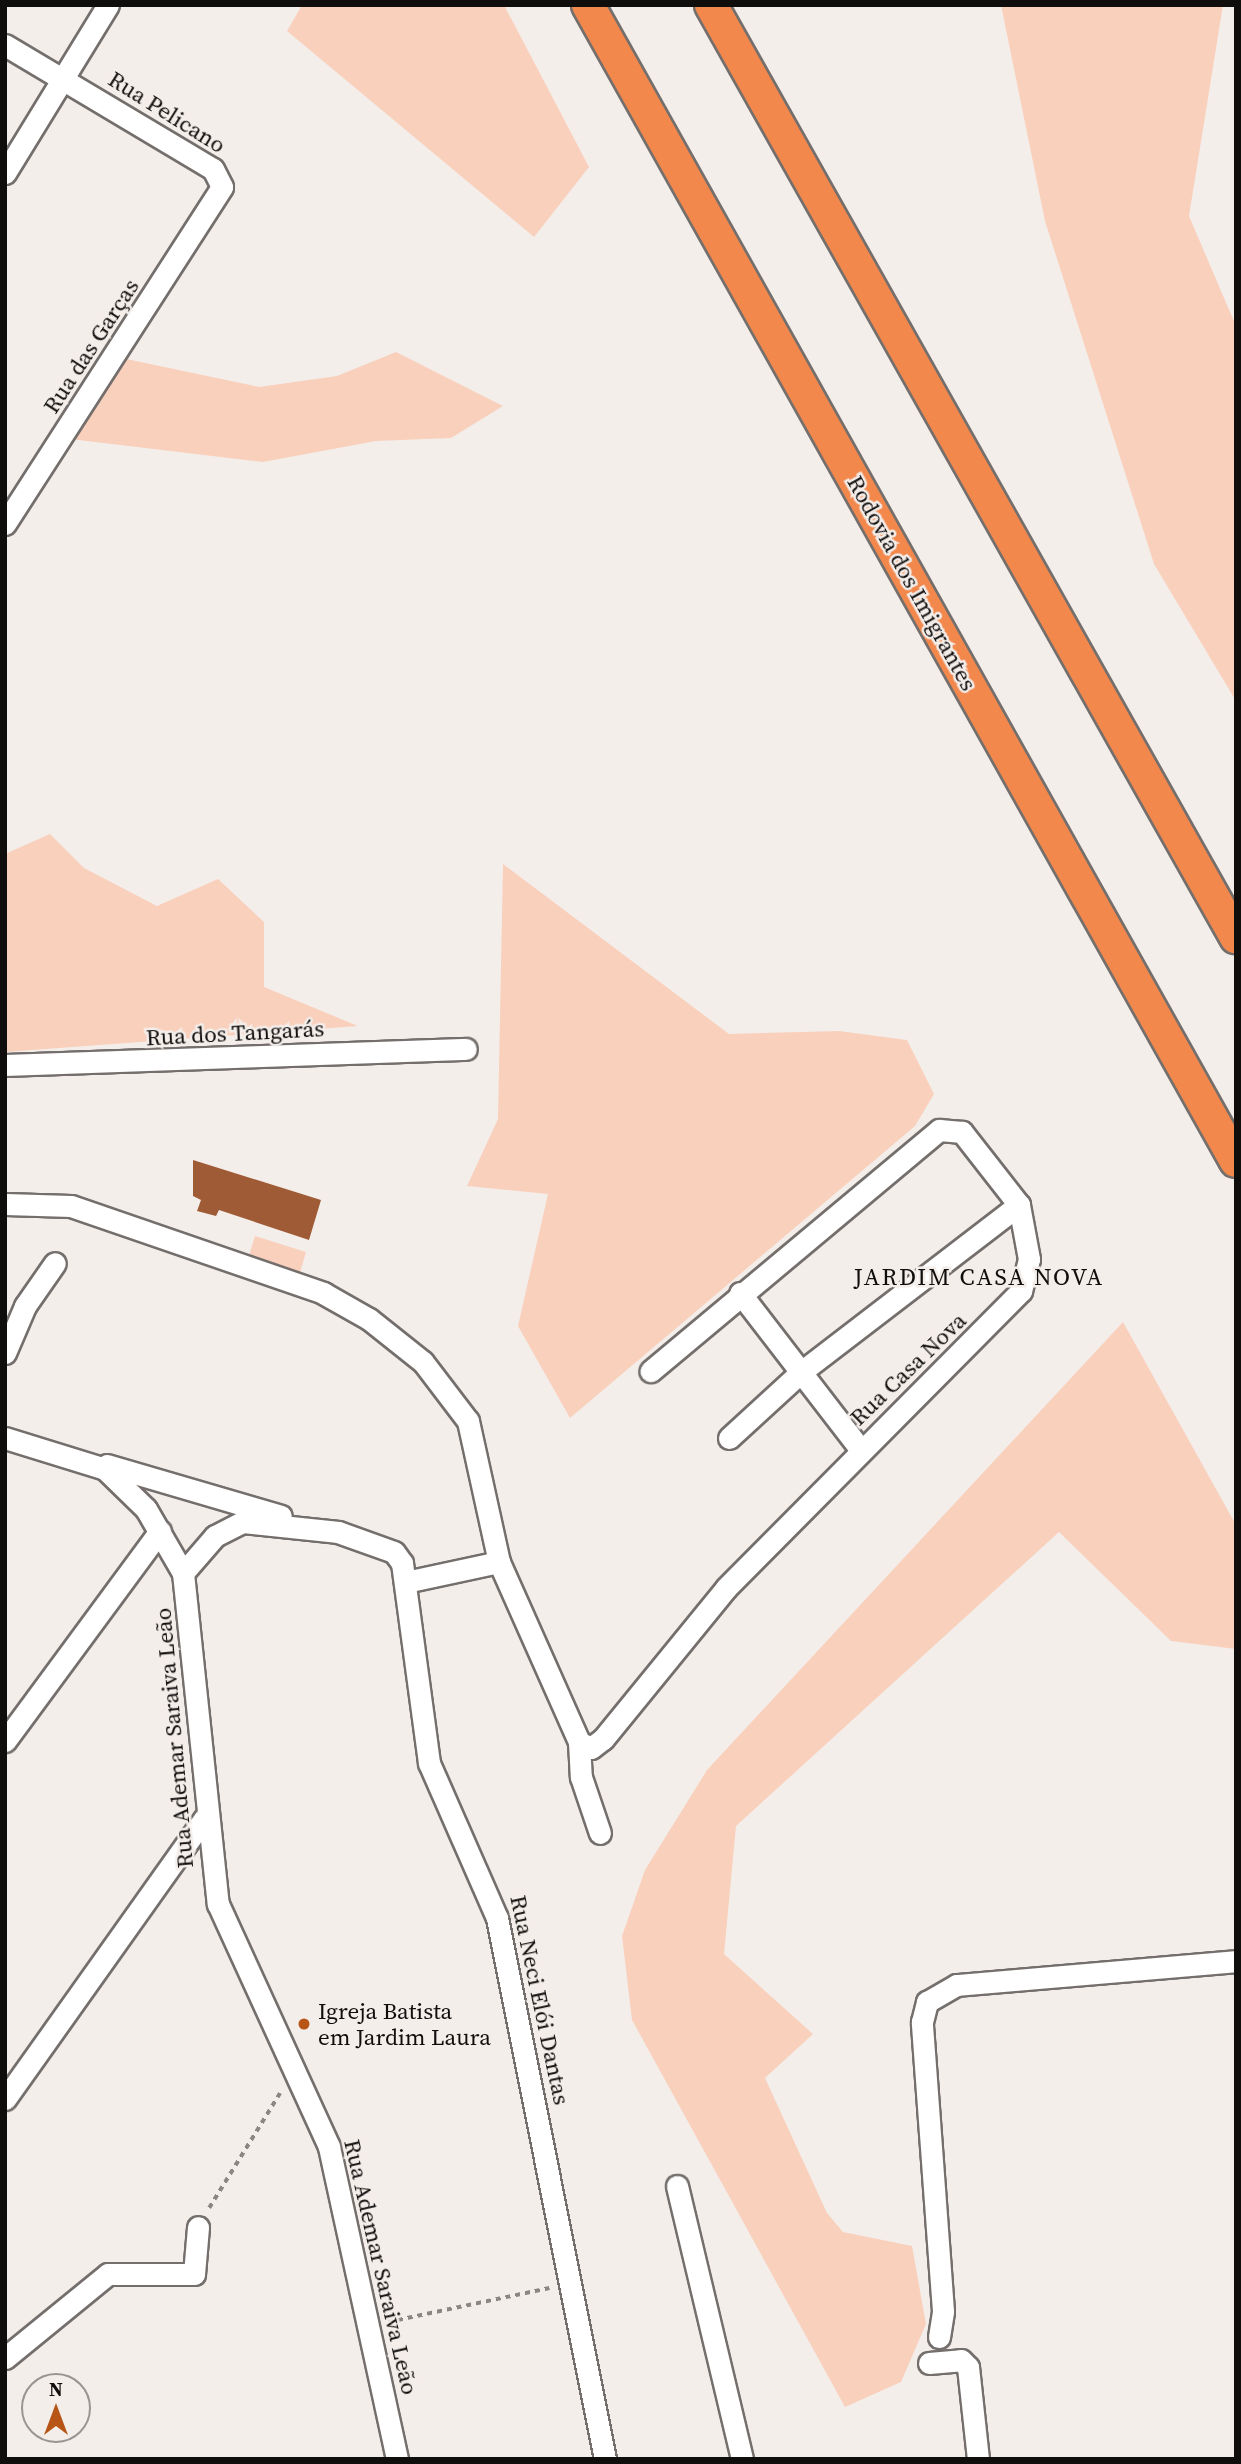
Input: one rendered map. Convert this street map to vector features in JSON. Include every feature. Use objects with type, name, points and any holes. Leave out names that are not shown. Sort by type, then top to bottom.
[{"type":"highway","name":"Rodovia dos Imigrantes","points":[[588,5],[1236,1161]]},
{"type":"highway","points":[[710,5],[1236,937]]},
{"type":"street","points":[[5,173],[68,81],[108,5]]},
{"type":"street","name":"Rua Pelicano","points":[[5,45],[213,169],[221,178],[220,197]]},
{"type":"street","name":"Rua das Garças","points":[[5,524],[220,197]]},
{"type":"street","name":"Rua dos Tangarás","points":[[5,1065],[466,1049]]},
{"type":"street","name":"Rua Casa Nova","points":[[579,1742],[591,1748],[603,1739],[726,1588],[1021,1291],[1029,1259],[1019,1206],[962,1132],[939,1130],[740,1293],[650,1371]]},
{"type":"street","points":[[5,1204],[71,1206],[323,1293],[369,1319],[423,1363],[468,1421],[499,1562],[579,1742],[581,1777],[600,1833]]},
{"type":"street","points":[[729,1438],[801,1372],[1019,1206]]},
{"type":"street","points":[[5,1353],[24,1306],[55,1263]]},
{"type":"street","points":[[740,1293],[861,1450]]},
{"type":"street","points":[[5,1438],[87,1459],[375,1544],[406,1572],[499,1562]]},
{"type":"street","name":"Rua Ademar Saraiva Leão","points":[[87,1459],[121,1481],[160,1531],[183,1573],[197,1664],[204,1819],[218,1904],[233,1949],[296,2068],[330,2147],[397,2459]]},
{"type":"street","points":[[183,1573],[229,1527],[302,1524]]},
{"type":"street","points":[[5,1741],[160,1531]]},
{"type":"street","name":"Rua Neci Elói Dantas","points":[[406,1572],[429,1763],[489,1891],[605,2459]]},
{"type":"street","points":[[5,2099],[204,1819]]},
{"type":"street","points":[[939,2337],[943,2311],[922,2022],[927,2002],[957,1985],[1236,1961]]},
{"type":"street","points":[[677,2186],[742,2459]]},
{"type":"street","points":[[5,2358],[100,2278],[194,2274],[198,2227]]},
{"type":"street","points":[[929,2363],[961,2360],[968,2367],[978,2459]]},
{"type":"path","points":[[198,2227],[296,2068]]},
{"type":"path","points":[[369,2326],[571,2284]]},
{"type":"shaded area","points":[[302,5],[504,5],[589,167],[534,237],[287,31]]},
{"type":"shaded area","points":[[1001,5],[1223,5],[1189,216],[1236,326],[1236,701],[1154,564],[1045,221]]},
{"type":"shaded area","points":[[396,352],[503,406],[451,438],[376,441],[263,462],[70,439],[117,357],[259,387],[337,376]]},
{"type":"shaded area","points":[[50,834],[84,868],[157,906],[218,879],[264,922],[264,987],[358,1026],[5,1052],[5,854]]},
{"type":"shaded area","points":[[503,864],[729,1034],[839,1031],[907,1040],[934,1094],[915,1126],[570,1418],[518,1326],[548,1194],[467,1186],[498,1119]]},
{"type":"shaded area","points":[[255,1236],[306,1252],[299,1276],[248,1259]]},
{"type":"shaded area","points":[[1123,1322],[1236,1525],[1236,1649],[1171,1641],[1059,1532],[736,1826],[724,1954],[813,2034],[765,2078],[827,2213],[843,2232],[912,2246],[926,2324],[901,2382],[845,2407],[632,2020],[622,1936],[645,1870],[707,1770]]},
{"type":"building","points":[[193,1160],[321,1200],[309,1240],[219,1210],[216,1216],[197,1211],[201,1200],[193,1196]]},
{"type":"place","name":"Igreja Batista em Jardim Laura","points":[[304,2024]]},
{"type":"district","name":"JARDIM CASA NOVA","points":[[979,1277]]}]
